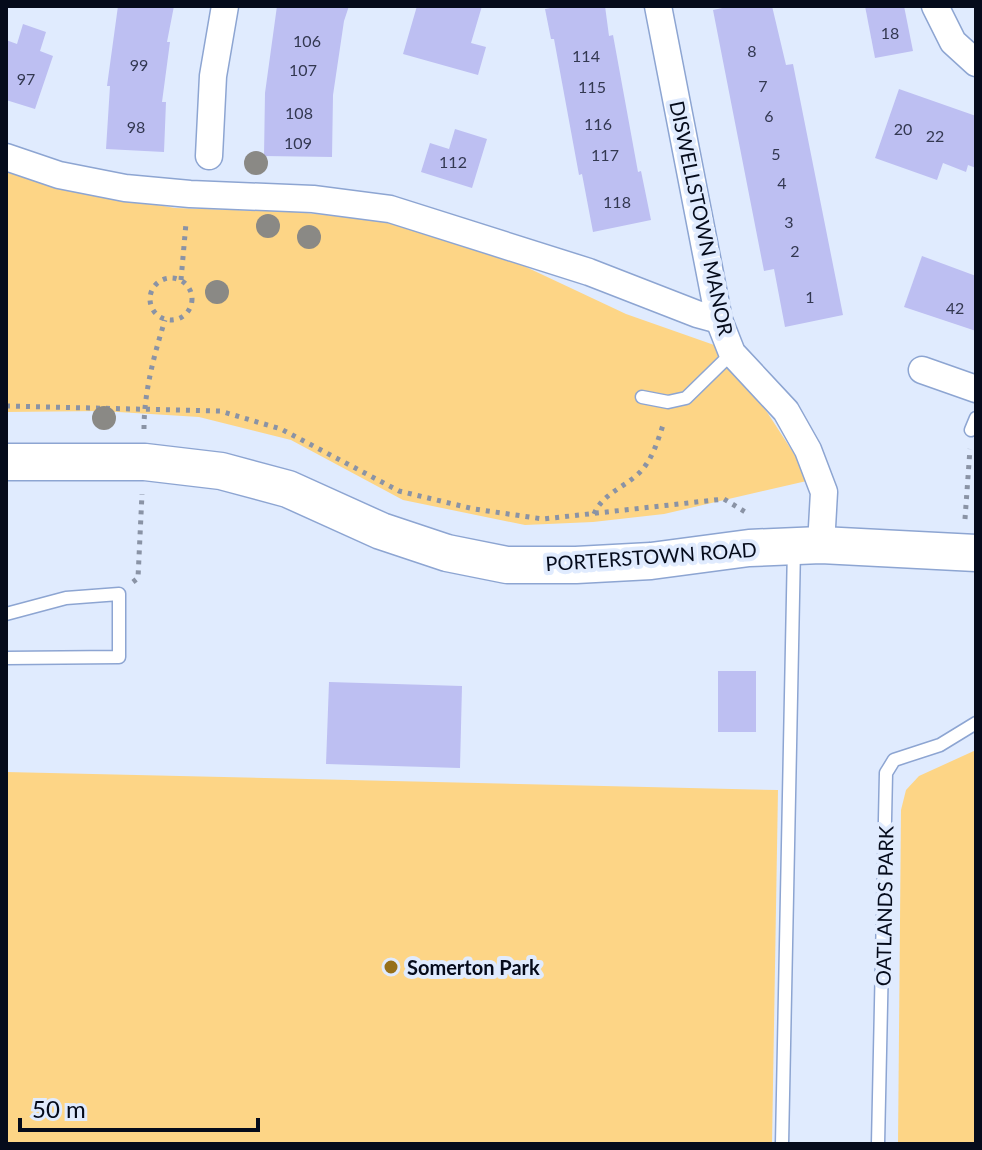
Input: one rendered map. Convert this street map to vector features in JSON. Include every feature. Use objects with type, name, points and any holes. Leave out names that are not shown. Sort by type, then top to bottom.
[{"type":"street","points":[[209,156],[213,76],[225,6]]},
{"type":"street","name":"DISWELLSTOWN MANOR","points":[[658,6],[719,320],[732,353],[786,411],[808,450],[824,492],[808,545]]},
{"type":"street","points":[[935,6],[953,42],[976,63]]},
{"type":"street","points":[[6,157],[59,175],[125,188],[313,199],[390,209],[520,249],[719,320]]},
{"type":"street","points":[[922,370],[976,389]]},
{"type":"street","name":"PORTERSTOWN ROAD","points":[[6,462],[145,462],[221,471],[288,489],[381,531],[447,553],[507,565],[651,561],[749,548],[808,545],[969,552]]},
{"type":"lane","points":[[642,397],[668,402],[686,398],[732,353]]},
{"type":"lane","points":[[782,1144],[808,545]]},
{"type":"lane","points":[[6,614],[66,598],[119,594],[119,657],[6,658]]},
{"type":"lane","name":"OATLANDS PARK","points":[[878,1144],[886,773],[894,760],[940,745],[976,723]]},
{"type":"path","points":[[161,280],[181,280],[191,292],[191,308],[176,321],[165,320],[156,315],[151,306],[153,287],[161,280]]},
{"type":"path","points":[[594,514],[601,500],[640,473],[657,446],[668,402]]},
{"type":"path","points":[[6,406],[220,411],[281,429],[399,491],[474,509],[543,519],[724,499],[808,545]]},
{"type":"path","points":[[969,552],[974,424]]},
{"type":"shaded area","points":[[6,168],[61,188],[175,208],[296,212],[389,221],[509,259],[626,314],[717,346],[767,412],[811,480],[664,514],[525,525],[403,500],[291,440],[199,417],[102,411],[6,412]]},
{"type":"shaded area","points":[[976,750],[976,1144],[898,1144],[901,810],[906,790],[919,776]]},
{"type":"shaded area","name":"Somerton Park","points":[[6,772],[778,790],[772,1144],[6,1144]]},
{"type":"building","points":[[118,6],[174,6],[167,42],[170,42],[162,102],[166,102],[164,152],[106,149],[110,86],[107,86]]},
{"type":"building","points":[[277,6],[349,6],[333,95],[332,157],[264,156],[265,93]]},
{"type":"building","points":[[417,6],[482,6],[471,43],[486,47],[478,75],[403,54]]},
{"type":"building","points":[[605,6],[638,172],[641,171],[651,220],[593,232],[582,174],[579,175],[554,39],[551,39],[545,9]]},
{"type":"building","points":[[732,6],[772,6],[786,65],[793,64],[843,315],[785,327],[774,269],[764,271],[713,10]]},
{"type":"building","points":[[865,6],[904,6],[913,51],[875,58]]},
{"type":"building","points":[[23,24],[46,32],[40,51],[53,56],[35,109],[6,100],[6,40],[17,44]]},
{"type":"building","points":[[899,89],[976,116],[976,168],[968,165],[966,172],[943,163],[937,180],[875,158]]},
{"type":"building","points":[[455,129],[487,139],[472,188],[421,172],[430,143],[449,149]]},
{"type":"building","points":[[922,256],[976,276],[976,331],[904,307]]},
{"type":"building","points":[[718,671],[756,671],[756,732],[718,732]]},
{"type":"building","points":[[329,682],[462,686],[460,768],[326,764]]},
{"type":"place","name":"Somerton Park","points":[[391,967]]}]
